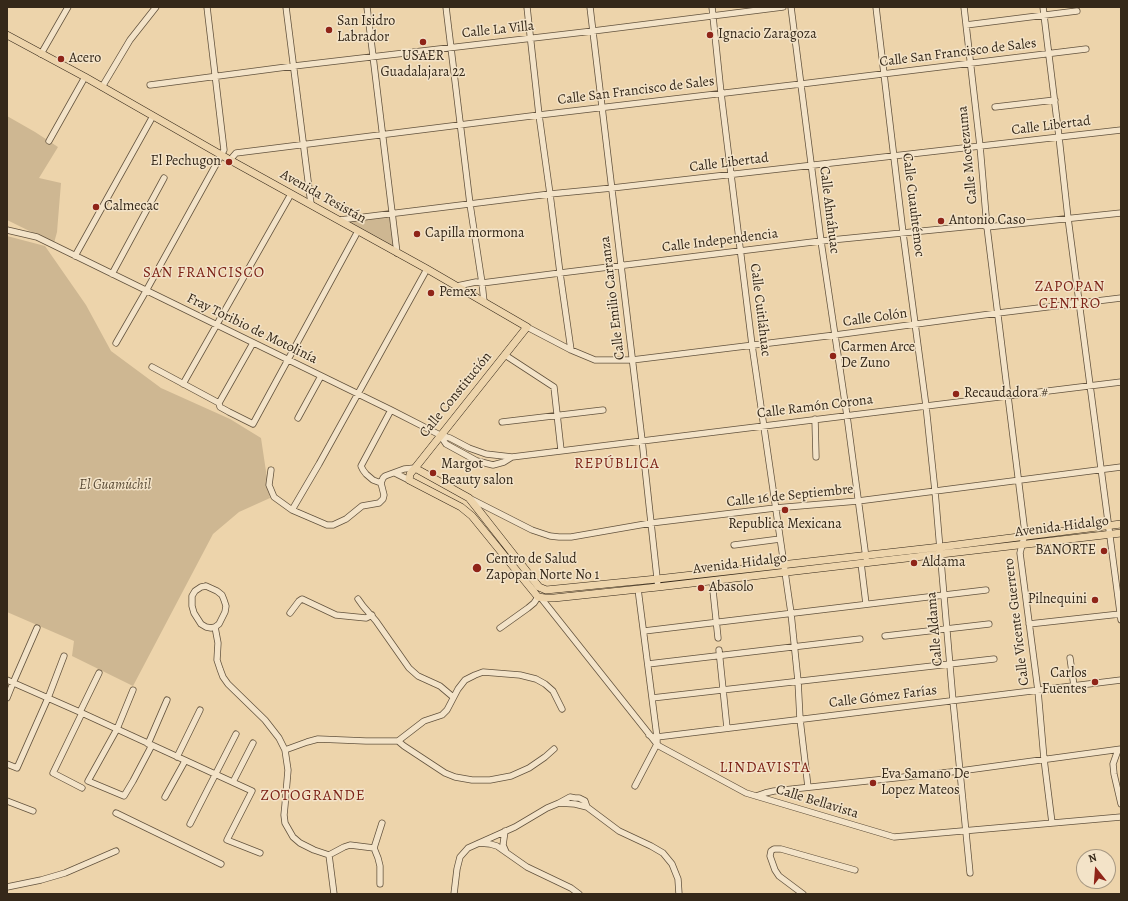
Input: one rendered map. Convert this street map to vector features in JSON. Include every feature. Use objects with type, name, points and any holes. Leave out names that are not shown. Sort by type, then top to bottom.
[{"type":"main road","name":"Avenida Tesistán","points":[[7,35],[340,220],[527,327]]},
{"type":"main road","name":"Calle Constitución","points":[[410,480],[410,474],[414,468],[527,327]]},
{"type":"main road","name":"Avenida Hidalgo","points":[[414,468],[469,498],[539,587],[546,590],[783,565],[940,554],[1121,533]]},
{"type":"main road","points":[[410,480],[461,507],[472,516],[539,597]]},
{"type":"main road","name":"Avenida Hidalgo","points":[[539,597],[554,598],[785,572],[940,547],[1121,524]]},
{"type":"main road","points":[[581,587],[581,595]]},
{"type":"street","points":[[41,54],[68,7]]},
{"type":"street","points":[[102,87],[130,40],[156,7]]},
{"type":"street","points":[[116,343],[224,150],[207,7]]},
{"type":"street","points":[[286,7],[311,204]]},
{"type":"street","points":[[367,7],[397,253]]},
{"type":"street","points":[[446,7],[470,204],[484,302]]},
{"type":"street","points":[[527,7],[539,115],[571,350]]},
{"type":"street","name":"Calle Emilio Carranza","points":[[590,7],[642,440],[658,587]]},
{"type":"street","name":"Calle Cuitláhuac","points":[[712,7],[721,94],[752,345],[791,613],[798,681],[800,719],[808,787]]},
{"type":"street","name":"Calle La Villa","points":[[150,85],[294,66],[783,7]]},
{"type":"street","name":"Calle Ahnáhuac","points":[[792,7],[821,241],[858,501],[865,560],[866,604]]},
{"type":"street","name":"Calle Cuauhtémoc","points":[[876,7],[903,233],[926,406]]},
{"type":"street","name":"Calle Moctezuma","points":[[964,7],[1008,396]]},
{"type":"street","points":[[1029,624],[1121,617],[1068,218],[1043,7]]},
{"type":"street","points":[[966,26],[1077,11]]},
{"type":"street","name":"Calle San Francisco de Sales","points":[[230,160],[236,153],[602,107],[1086,50]]},
{"type":"street","points":[[49,141],[84,77]]},
{"type":"street","points":[[995,107],[1055,100]]},
{"type":"street","points":[[75,256],[153,116]]},
{"type":"street","name":"Calle Libertad","points":[[340,220],[550,194],[731,175],[1121,130]]},
{"type":"street","points":[[112,274],[164,178]]},
{"type":"street","points":[[183,384],[291,194]]},
{"type":"street","name":"Calle Independencia","points":[[457,286],[476,282],[482,283],[821,241],[983,225],[988,227],[1121,213]]},
{"type":"street","name":"Fray Toribio de Motolinía","points":[[7,230],[37,237],[440,435]]},
{"type":"street","points":[[152,367],[219,403],[220,407],[253,424],[358,231]]},
{"type":"street","points":[[292,510],[427,269]]},
{"type":"street","name":"Calle Colón","points":[[632,360],[835,336],[998,313],[1121,298]]},
{"type":"street","name":"Avenida Tesistán","points":[[527,327],[571,350],[595,360],[632,360]]},
{"type":"street","points":[[219,403],[253,343]]},
{"type":"street","points":[[505,355],[554,386],[561,450]]},
{"type":"street","points":[[298,418],[321,376]]},
{"type":"street","name":"Calle Ramón Corona","points":[[440,435],[486,454],[512,457],[1121,382]]},
{"type":"street","name":"Calle Vicente Guerrero","points":[[1008,396],[1025,533],[1020,553],[1038,691],[1044,759],[1052,823]]},
{"type":"street","name":"Calle Aldama","points":[[926,406],[970,873]]},
{"type":"street","points":[[381,483],[366,474],[361,466],[391,410]]},
{"type":"street","points":[[502,422],[603,410]]},
{"type":"street","points":[[815,419],[816,457]]},
{"type":"street","name":"Calle Ramón Corona","points":[[440,435],[446,444],[485,464],[498,464],[512,457]]},
{"type":"street","name":"Calle 16 de Septiembre","points":[[469,498],[532,530],[550,536],[571,537],[651,523],[775,508],[858,501],[1121,467]]},
{"type":"street","points":[[271,470],[269,484],[274,497],[292,510],[327,525],[333,525],[346,519],[362,506],[371,505],[383,499],[384,495],[381,483],[385,476],[404,469],[414,468]]},
{"type":"street","points":[[395,472],[410,480]]},
{"type":"street","points":[[734,545],[780,539]]},
{"type":"street","points":[[712,581],[718,638]]},
{"type":"street","points":[[206,586],[217,591],[222,595],[224,600],[226,606],[225,612],[219,624],[215,627],[206,627],[194,613],[192,596],[195,591],[201,587],[206,586]]},
{"type":"street","points":[[634,786],[656,744],[657,737],[638,589]]},
{"type":"street","points":[[644,631],[986,590]]},
{"type":"street","points":[[500,628],[528,608],[539,597]]},
{"type":"street","name":"Calle Bellavista","points":[[539,597],[656,744],[739,789],[756,796],[894,838],[1121,817]]},
{"type":"street","points":[[290,613],[302,599],[336,615],[366,618],[372,615]]},
{"type":"street","points":[[358,599],[372,615],[409,668],[418,676],[440,686],[453,697]]},
{"type":"street","points":[[885,636],[989,624]]},
{"type":"street","points":[[215,627],[218,643],[217,660],[223,677],[228,684],[265,720],[279,738],[285,750],[288,770],[284,815],[293,837],[300,843],[310,848],[329,854],[350,845],[374,848]]},
{"type":"street","points":[[7,698],[10,681],[37,628]]},
{"type":"street","points":[[648,664],[709,656],[720,652],[738,653],[860,639]]},
{"type":"street","points":[[720,652],[727,728]]},
{"type":"street","points":[[7,764],[17,768],[48,698],[64,656]]},
{"type":"street","points":[[1070,658],[1074,686]]},
{"type":"street","points":[[652,698],[994,659]]},
{"type":"street","points":[[285,750],[318,739],[398,741],[424,722],[442,715],[447,710],[453,697],[465,680],[483,672],[520,674],[536,679],[546,684],[553,691],[562,710]]},
{"type":"street","points":[[82,788],[53,773],[99,673]]},
{"type":"street","name":"Calle Gómez Farías","points":[[648,734],[653,737],[657,737],[1121,680]]},
{"type":"street","points":[[10,681],[252,791],[227,840],[260,853]]},
{"type":"street","points":[[133,690],[117,729],[88,781],[124,796],[133,781],[150,744],[167,700]]},
{"type":"street","points":[[177,757],[200,710]]},
{"type":"street","points":[[190,824],[236,734]]},
{"type":"street","points":[[398,741],[445,773],[455,777],[472,780],[490,780],[511,776],[529,768],[554,749]]},
{"type":"street","points":[[233,782],[253,743]]},
{"type":"street","points":[[756,796],[765,793],[808,787],[960,771],[1120,750]]},
{"type":"street","points":[[1120,750],[1113,764],[1121,804]]},
{"type":"street","points":[[165,797],[185,761]]},
{"type":"street","points":[[454,894],[456,869],[460,857],[468,848],[515,827],[547,808],[560,804],[570,798],[579,798],[587,807],[619,831],[663,853],[672,864],[678,878],[679,894]]},
{"type":"street","points":[[7,801],[33,811]]},
{"type":"street","points":[[116,813],[221,864]]},
{"type":"street","points":[[380,884],[380,866],[374,848],[382,823]]},
{"type":"street","points":[[505,831],[503,845],[506,852]]},
{"type":"street","points":[[479,843],[494,845],[527,867],[571,888],[579,894]]},
{"type":"street","points":[[803,894],[779,876],[770,856],[771,851],[774,849],[781,849],[855,870]]},
{"type":"street","points":[[7,887],[65,873],[116,850]]},
{"type":"street","points":[[329,854],[334,894]]},
{"type":"green space","points":[[7,116],[58,147],[39,178],[61,183],[57,232],[54,243],[7,220]]},
{"type":"green space","points":[[390,216],[394,248],[350,222]]},
{"type":"green space","name":"El Guamúchil","points":[[7,236],[45,246],[86,305],[111,351],[161,388],[230,419],[261,438],[270,498],[239,512],[213,534],[133,686],[72,656],[74,641],[7,612]]},
{"type":"place","name":"San Isidro Labrador","points":[[329,30]]},
{"type":"place","name":"Ignacio Zaragoza","points":[[710,35]]},
{"type":"place","name":"USAER Guadalajara 22","points":[[423,42]]},
{"type":"place","name":"Acero","points":[[61,59]]},
{"type":"place","name":"El Pechugon","points":[[229,162]]},
{"type":"place","name":"Calmecac","points":[[96,207]]},
{"type":"place","name":"Antonio Caso","points":[[941,221]]},
{"type":"place","name":"Capilla mormona","points":[[417,234]]},
{"type":"place","name":"Pemex","points":[[431,293]]},
{"type":"place","name":"Carmen Arce De Zuno","points":[[833,356]]},
{"type":"place","name":"Recaudadora #","points":[[956,394]]},
{"type":"place","name":"Margot Beauty salon","points":[[433,473]]},
{"type":"place","name":"Republica Mexicana","points":[[785,510]]},
{"type":"place","name":"BANORTE","points":[[1104,551]]},
{"type":"place","name":"Aldama","points":[[914,563]]},
{"type":"place","name":"Centro de Salud Zapopan Norte No 1","points":[[477,568]]},
{"type":"place","name":"Abasolo","points":[[701,588]]},
{"type":"place","name":"Pilnequini","points":[[1095,600]]},
{"type":"place","name":"Carlos Fuentes","points":[[1095,682]]},
{"type":"place","name":"Eva Samano De Lopez Mateos","points":[[873,783]]},
{"type":"district","name":"SAN FRANCISCO","points":[[204,273]]},
{"type":"district","name":"ZAPOPAN CENTRO","points":[[1070,296]]},
{"type":"district","name":"REPÚBLICA","points":[[617,464]]},
{"type":"district","name":"LINDAVISTA","points":[[765,768]]},
{"type":"district","name":"ZOTOGRANDE","points":[[313,796]]}]
